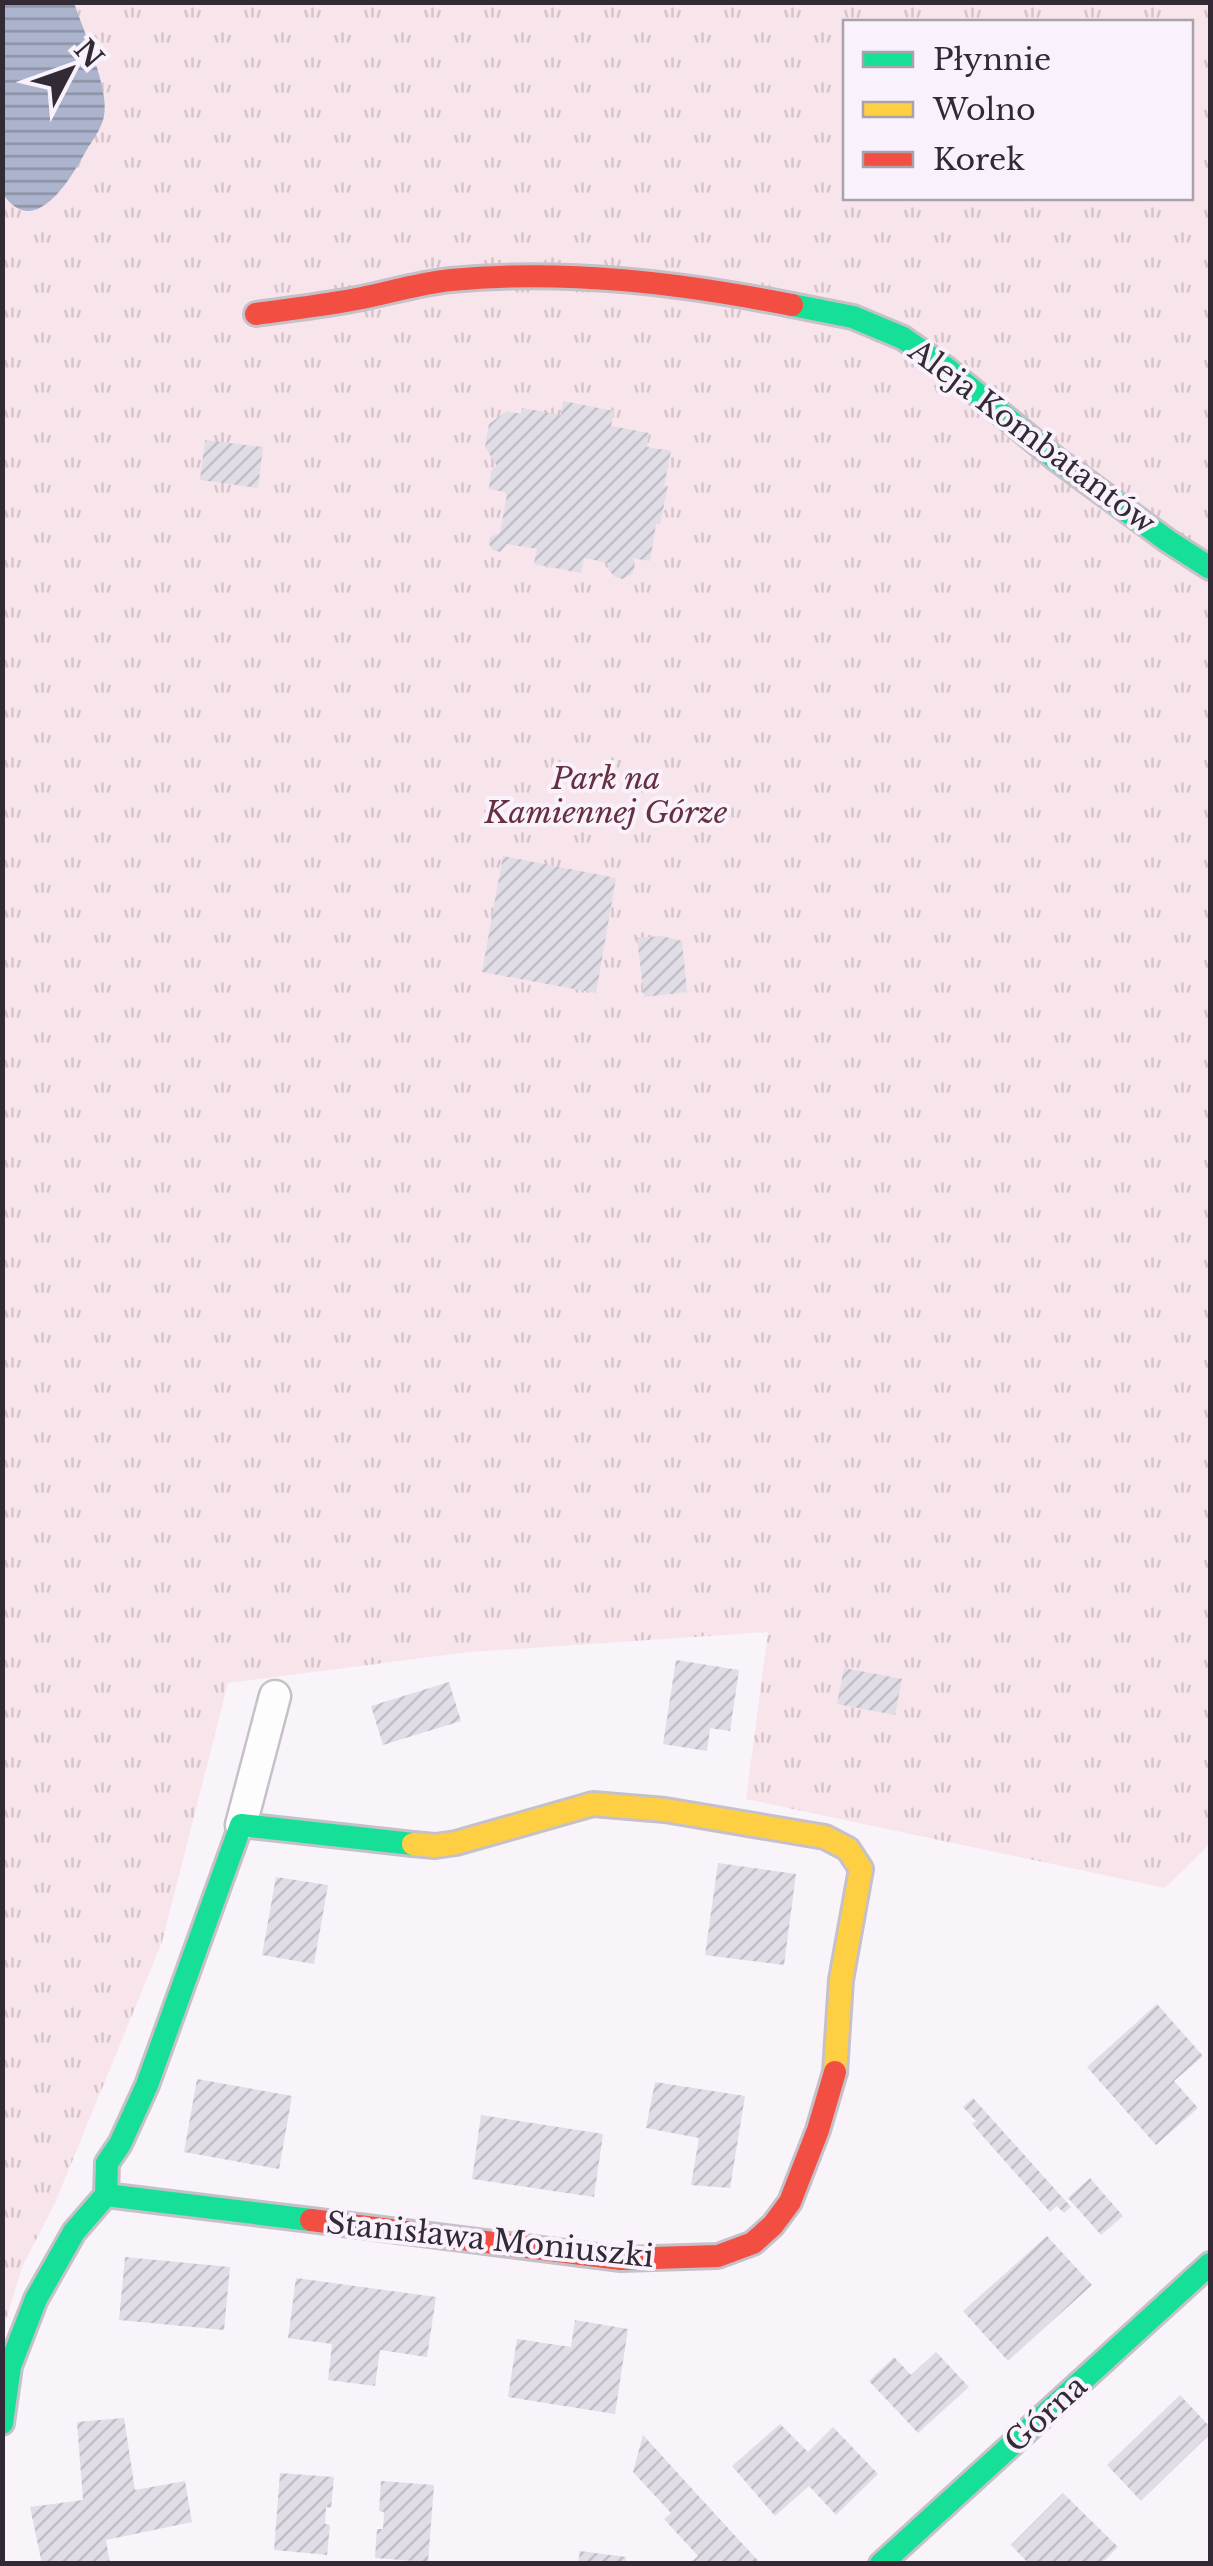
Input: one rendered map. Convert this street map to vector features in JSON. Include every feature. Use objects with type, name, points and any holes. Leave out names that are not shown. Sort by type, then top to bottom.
[{"type":"street","name":"Aleja Kombatantów","points":[[256,314],[355,300],[448,280],[549,275],[650,282],[737,294],[853,317],[903,338],[1056,459],[1210,568]]},
{"type":"street","points":[[2,2423],[10,2366],[36,2299],[74,2232],[106,2195],[107,2163],[120,2144],[146,2085],[241,1825],[275,1696]]},
{"type":"street","name":"Stanisława Moniuszki","points":[[106,2195],[621,2259],[681,2259],[718,2256],[754,2243],[790,2202],[802,2174],[835,2072],[841,1980],[861,1869],[848,1848],[825,1837],[665,1810],[593,1804],[435,1846],[241,1825]]},
{"type":"street","name":"Górna","points":[[882,2564],[1210,2264]]},
{"type":"green space","name":"Park na Kamiennej Górze","points":[[3,3],[1210,3],[1210,1844],[1165,1888],[746,1799],[768,1632],[469,1652],[228,1683],[162,1942],[55,2203],[22,2267],[3,2330]]},
{"type":"water","points":[[3,2],[74,3],[95,60],[105,105],[99,130],[62,189],[39,208],[27,211],[15,207],[3,194]]},
{"type":"building","points":[[563,401],[614,411],[611,426],[649,433],[647,447],[671,451],[664,486],[668,486],[650,561],[632,558],[633,573],[623,579],[608,569],[609,563],[584,558],[581,573],[534,564],[537,549],[507,544],[500,552],[489,544],[490,537],[500,533],[507,495],[489,489],[491,471],[497,466],[485,447],[489,424],[507,411],[521,414],[522,408],[561,415]]},
{"type":"building","points":[[205,440],[263,447],[258,488],[200,480]]},
{"type":"building","points":[[503,856],[616,878],[596,993],[482,972]]},
{"type":"building","points":[[661,936],[682,941],[687,992],[644,997],[637,938]]},
{"type":"building","points":[[676,1660],[739,1670],[730,1731],[710,1728],[707,1751],[663,1744]]},
{"type":"building","points":[[844,1668],[902,1679],[895,1715],[837,1704]]},
{"type":"building","points":[[449,1682],[461,1721],[383,1745],[371,1706]]},
{"type":"building","points":[[718,1863],[796,1874],[784,1965],[705,1955]]},
{"type":"building","points":[[276,1877],[328,1885],[314,1964],[262,1955]]},
{"type":"building","points":[[1157,2004],[1203,2056],[1174,2081],[1198,2108],[1156,2145],[1087,2067]]},
{"type":"building","points":[[197,2079],[292,2096],[279,2169],[184,2152]]},
{"type":"building","points":[[655,2082],[745,2096],[730,2188],[691,2185],[699,2138],[646,2128]]},
{"type":"building","points":[[973,2098],[1071,2207],[1064,2213],[1057,2206],[1050,2212],[972,2124],[976,2121],[963,2107]]},
{"type":"building","points":[[481,2115],[603,2134],[594,2197],[472,2179]]},
{"type":"building","points":[[1090,2178],[1123,2216],[1101,2235],[1068,2198]]},
{"type":"building","points":[[1047,2236],[1092,2285],[1008,2361],[963,2311]]},
{"type":"building","points":[[125,2257],[230,2267],[224,2330],[119,2320]]},
{"type":"building","points":[[296,2278],[436,2297],[427,2357],[380,2350],[375,2386],[328,2380],[332,2344],[288,2338]]},
{"type":"building","points":[[575,2320],[628,2329],[615,2414],[508,2397],[517,2339],[571,2347]]},
{"type":"building","points":[[936,2352],[969,2387],[918,2433],[869,2381],[894,2357],[911,2375]]},
{"type":"building","points":[[1180,2395],[1210,2427],[1210,2434],[1141,2501],[1107,2465]]},
{"type":"building","points":[[124,2418],[135,2490],[185,2481],[192,2522],[106,2540],[110,2564],[42,2564],[30,2507],[83,2500],[77,2422]]},
{"type":"building","points":[[780,2424],[808,2452],[833,2427],[878,2474],[836,2515],[809,2486],[775,2516],[732,2466]]},
{"type":"building","points":[[643,2435],[761,2564],[689,2564],[698,2556],[664,2519],[671,2513],[633,2472]]},
{"type":"building","points":[[280,2473],[334,2477],[331,2508],[326,2507],[325,2524],[330,2525],[327,2555],[274,2550]]},
{"type":"building","points":[[381,2481],[434,2485],[428,2562],[375,2558],[377,2529],[383,2529],[384,2512],[379,2511]]},
{"type":"building","points":[[1063,2493],[1118,2547],[1101,2564],[1029,2564],[1011,2545]]},
{"type":"building","points":[[580,2551],[626,2557],[625,2564],[578,2564]]},
{"type":"traffic: fast","points":[[792,305],[853,317],[903,338],[1056,459],[1210,568]]},
{"type":"traffic: fast","points":[[2,2423],[10,2366],[36,2299],[74,2232],[106,2195],[107,2163],[147,2085],[241,1825],[413,1844]]},
{"type":"traffic: fast","points":[[106,2195],[311,2220]]},
{"type":"traffic: fast","points":[[881,2564],[1210,2264]]},
{"type":"traffic: slow","points":[[413,1844],[456,1843],[593,1804],[665,1810],[825,1837],[848,1849],[861,1869],[841,1980],[835,2072]]},
{"type":"traffic: jam","points":[[256,314],[440,281],[537,276],[623,280],[792,305]]},
{"type":"traffic: jam","points":[[311,2220],[621,2259],[718,2256],[753,2243],[790,2202],[835,2072]]}]
